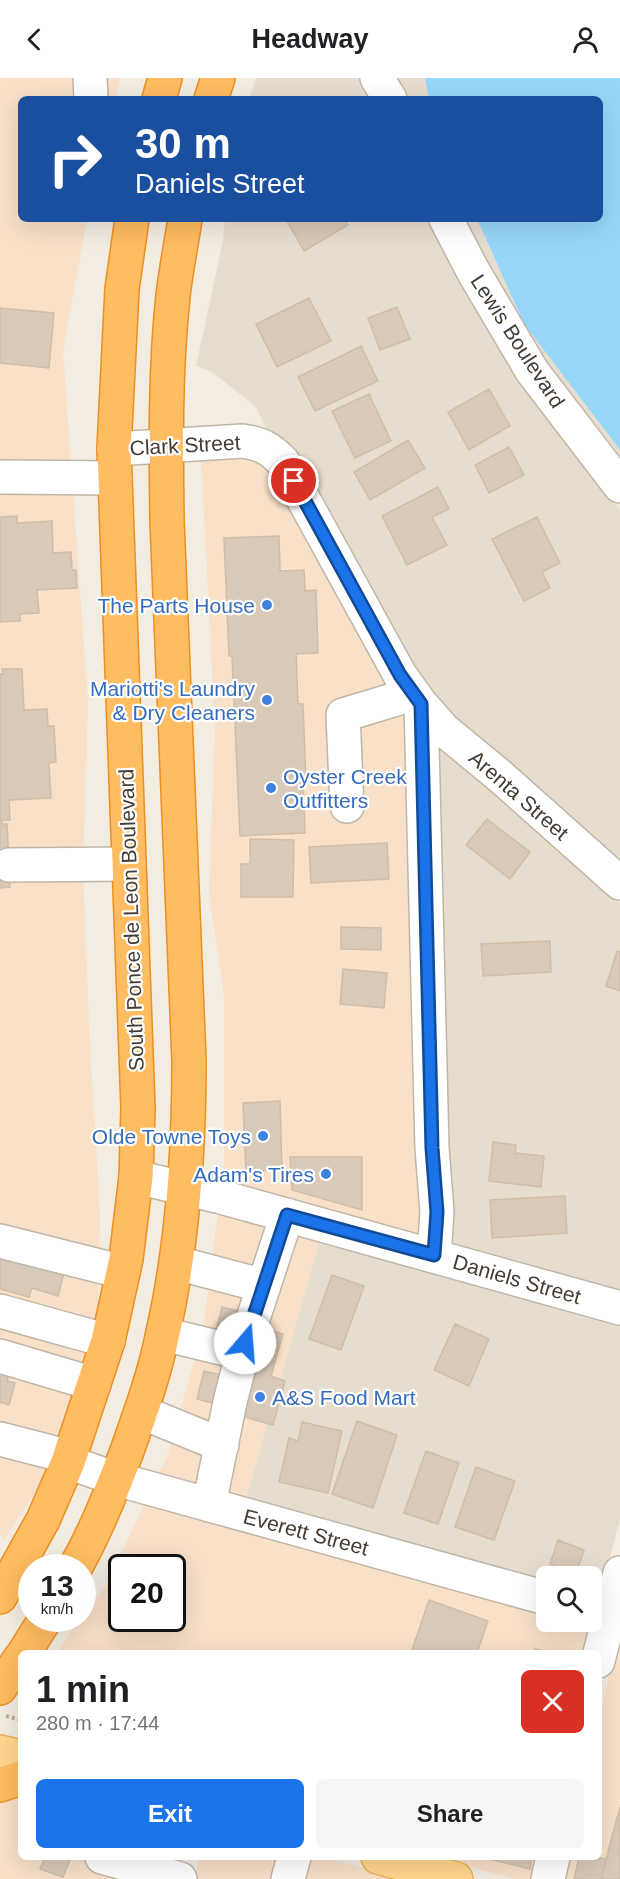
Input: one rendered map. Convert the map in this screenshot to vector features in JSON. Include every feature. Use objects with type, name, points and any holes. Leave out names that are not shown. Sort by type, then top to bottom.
[{"type":"highway","points":[[160,96],[165,78]]},
{"type":"highway","points":[[212,96],[218,78]]},
{"type":"highway","name":"South Ponce de Leon Boulevard","points":[[0,1597],[11,1569],[43,1520],[69,1459],[108,1341],[123,1272],[136,1177],[138,1108],[114,463],[122,289],[132,222]]},
{"type":"highway","points":[[83,1554],[116,1479],[141,1412],[163,1334],[177,1263],[186,1188],[189,1061],[166,520],[168,368],[173,306],[185,222]]},
{"type":"highway","points":[[26,1650],[38,1632]]},
{"type":"highway","points":[[46,1632],[46,1650]]},
{"type":"highway","points":[[0,1688],[18,1661]]},
{"type":"highway","points":[[0,1785],[18,1779]]},
{"type":"main road","points":[[6,1737],[18,1753]]},
{"type":"main road","points":[[389,1860],[456,1879]]},
{"type":"street","points":[[90,78],[91,96]]},
{"type":"street","points":[[377,78],[388,96]]},
{"type":"street","name":"Lewis Boulevard","points":[[448,222],[473,271],[532,371],[620,486]]},
{"type":"street","name":"Clark Street","points":[[0,477],[114,463],[166,447],[243,441],[260,443],[271,449],[283,462],[400,675],[417,699]]},
{"type":"street","points":[[347,806],[343,716],[417,699],[431,1137],[437,1212],[434,1255]]},
{"type":"street","name":"Arenta Street","points":[[417,699],[444,730],[501,777],[620,883]]},
{"type":"street","points":[[9,865],[129,864]]},
{"type":"street","name":"Daniels Street","points":[[136,1177],[287,1215],[620,1308]]},
{"type":"street","points":[[209,1505],[242,1353],[287,1215]]},
{"type":"street","points":[[0,1241],[123,1272]]},
{"type":"street","points":[[177,1263],[264,1286]]},
{"type":"street","points":[[0,1311],[108,1341]]},
{"type":"street","points":[[163,1334],[242,1353]]},
{"type":"street","points":[[0,1356],[94,1384]]},
{"type":"street","points":[[141,1412],[222,1445]]},
{"type":"street","name":"Everett Street","points":[[0,1439],[69,1459],[116,1479],[536,1595]]},
{"type":"street","points":[[602,1609],[620,1573]]},
{"type":"street","points":[[598,1650],[599,1632]]},
{"type":"street","points":[[113,1860],[181,1879],[185,1860]]},
{"type":"street","points":[[288,1879],[293,1860]]},
{"type":"street","points":[[548,1879],[553,1860]]},
{"type":"path","points":[[6,1737],[14,1719],[18,1720]]},
{"type":"shaded area","points":[[0,78],[76,78],[77,96],[18,96],[18,222],[86,222],[63,351],[88,702],[83,871],[100,1214],[98,1313],[49,1471],[3,1541],[0,1534]]},
{"type":"shaded area","points":[[104,78],[120,78],[116,96],[104,96]]},
{"type":"shaded area","points":[[256,78],[360,78],[372,96],[250,96]]},
{"type":"shaded area","points":[[395,78],[425,78],[428,96],[404,96]]},
{"type":"shaded area","points":[[225,222],[432,222],[606,492],[620,509],[620,863],[453,718],[411,666],[295,453],[281,438],[267,430],[255,406],[212,372],[196,366],[223,240]]},
{"type":"shaded area","points":[[464,222],[478,222],[524,324],[620,450],[620,463],[543,361]]},
{"type":"shaded area","points":[[241,456],[256,458],[272,472],[407,712],[422,1236],[222,1182],[224,1166],[224,995],[209,895],[215,726],[201,459]]},
{"type":"shaded area","points":[[435,742],[492,789],[620,903],[620,1292],[448,1243]]},
{"type":"shaded area","points":[[218,1212],[320,1240],[246,1499],[158,1475],[167,1457],[203,1329]]},
{"type":"shaded area","points":[[320,1240],[420,1267],[420,1270],[431,1270],[620,1324],[620,1519],[602,1589],[602,1566],[536,1566],[536,1579],[246,1499]]},
{"type":"shaded area","points":[[145,1503],[536,1610],[536,1632],[592,1632],[588,1650],[60,1650],[71,1632],[96,1632],[96,1599],[108,1581],[108,1632],[186,1632],[186,1554],[121,1554]]},
{"type":"shaded area","points":[[620,1627],[620,1879],[562,1879],[566,1860],[602,1860],[602,1707]]},
{"type":"shaded area","points":[[18,1794],[18,1860],[172,1860],[168,1879],[0,1879],[0,1800]]},
{"type":"shaded area","points":[[198,1860],[335,1860],[402,1879],[195,1879]]},
{"type":"shaded area","points":[[446,1860],[539,1860],[535,1879],[513,1879]]},
{"type":"water","points":[[425,78],[620,78],[620,450],[524,324],[478,222],[603,222],[603,96],[428,96]]},
{"type":"building","points":[[288,222],[346,222],[348,225],[304,251]]},
{"type":"building","points":[[309,298],[331,341],[277,367],[256,324]]},
{"type":"building","points":[[397,307],[410,339],[380,350],[368,318]]},
{"type":"building","points":[[0,308],[54,313],[49,368],[0,363]]},
{"type":"building","points":[[361,346],[378,381],[315,411],[298,377]]},
{"type":"building","points":[[489,389],[510,426],[469,450],[448,412]]},
{"type":"building","points":[[369,394],[391,441],[355,458],[332,411]]},
{"type":"building","points":[[408,440],[425,468],[370,500],[354,472]]},
{"type":"building","points":[[509,447],[524,475],[489,493],[475,465]]},
{"type":"building","points":[[438,487],[449,509],[432,517],[447,545],[407,565],[382,516]]},
{"type":"building","points":[[17,516],[17,523],[52,521],[53,553],[71,552],[72,570],[76,570],[77,588],[37,590],[39,613],[20,614],[20,621],[0,622],[0,517]]},
{"type":"building","points":[[537,517],[560,563],[542,572],[550,588],[524,601],[492,539]]},
{"type":"building","points":[[279,536],[280,571],[304,570],[305,591],[316,590],[318,653],[296,654],[298,704],[303,704],[305,833],[240,836],[224,538]]},
{"type":"building","points":[[2,669],[22,669],[24,710],[47,709],[48,726],[54,726],[56,762],[49,763],[51,798],[9,800],[10,820],[2,820],[2,824],[7,824],[10,887],[0,888],[0,674],[3,674]]},
{"type":"building","points":[[487,819],[530,852],[510,879],[466,845]]},
{"type":"building","points":[[250,839],[294,840],[293,897],[241,897],[241,864],[250,864]]},
{"type":"building","points":[[387,843],[389,879],[311,883],[309,847]]},
{"type":"building","points":[[341,927],[381,928],[381,950],[341,949]]},
{"type":"building","points":[[550,941],[551,972],[483,976],[481,944]]},
{"type":"building","points":[[617,951],[620,952],[620,991],[606,986]]},
{"type":"building","points":[[343,969],[387,973],[384,1008],[340,1004]]},
{"type":"building","name":"Olde Towne Toys","points":[[280,1101],[282,1170],[246,1172],[243,1103]]},
{"type":"building","points":[[493,1142],[516,1145],[515,1153],[544,1156],[541,1187],[489,1181]]},
{"type":"building","name":"Adam's Tires","points":[[290,1157],[362,1157],[362,1210],[292,1190]]},
{"type":"building","points":[[565,1196],[567,1233],[492,1238],[490,1200]]},
{"type":"building","points":[[0,1249],[65,1269],[58,1296],[32,1288],[29,1297],[0,1289]]},
{"type":"building","points":[[332,1275],[364,1286],[341,1350],[309,1339]]},
{"type":"building","points":[[222,1307],[249,1314],[242,1341],[215,1334]]},
{"type":"building","points":[[455,1324],[489,1339],[469,1386],[434,1370]]},
{"type":"building","points":[[258,1327],[283,1334],[271,1376],[285,1381],[273,1425],[234,1414]]},
{"type":"building","points":[[0,1364],[11,1367],[7,1381],[15,1383],[9,1405],[1,1402],[0,1404]]},
{"type":"building","points":[[204,1371],[231,1377],[224,1406],[197,1399]]},
{"type":"building","points":[[357,1421],[397,1435],[373,1508],[332,1494]]},
{"type":"building","points":[[302,1422],[342,1431],[328,1493],[279,1482],[289,1438],[298,1441]]},
{"type":"building","points":[[426,1451],[459,1463],[438,1524],[404,1513]]},
{"type":"building","points":[[476,1467],[515,1481],[494,1540],[455,1527]]},
{"type":"building","points":[[558,1540],[584,1550],[579,1566],[550,1564]]},
{"type":"building","points":[[429,1600],[488,1621],[478,1650],[412,1650]]},
{"type":"building","points":[[620,1807],[620,1879],[601,1879],[606,1859]]},
{"type":"building","points":[[606,1859],[601,1879],[574,1879],[578,1860]]},
{"type":"building","points":[[44,1860],[70,1860],[63,1877],[40,1869]]},
{"type":"building","points":[[494,1860],[532,1860],[530,1869]]},
{"type":"place","name":"The Parts House","points":[[267,605]]},
{"type":"place","name":"Mariotti's Laundry & Dry Cleaners","points":[[267,700]]},
{"type":"place","name":"Oyster Creek Outfitters","points":[[271,788]]},
{"type":"place","name":"Olde Towne Toys","points":[[263,1136]]},
{"type":"place","name":"Adam's Tires","points":[[326,1174]]},
{"type":"place","name":"A&S Food Mart","points":[[260,1397]]},
{"type":"route","points":[[245,1343],[287,1215],[434,1255],[437,1212],[432,1148],[421,704],[400,675],[294,481]]}]
